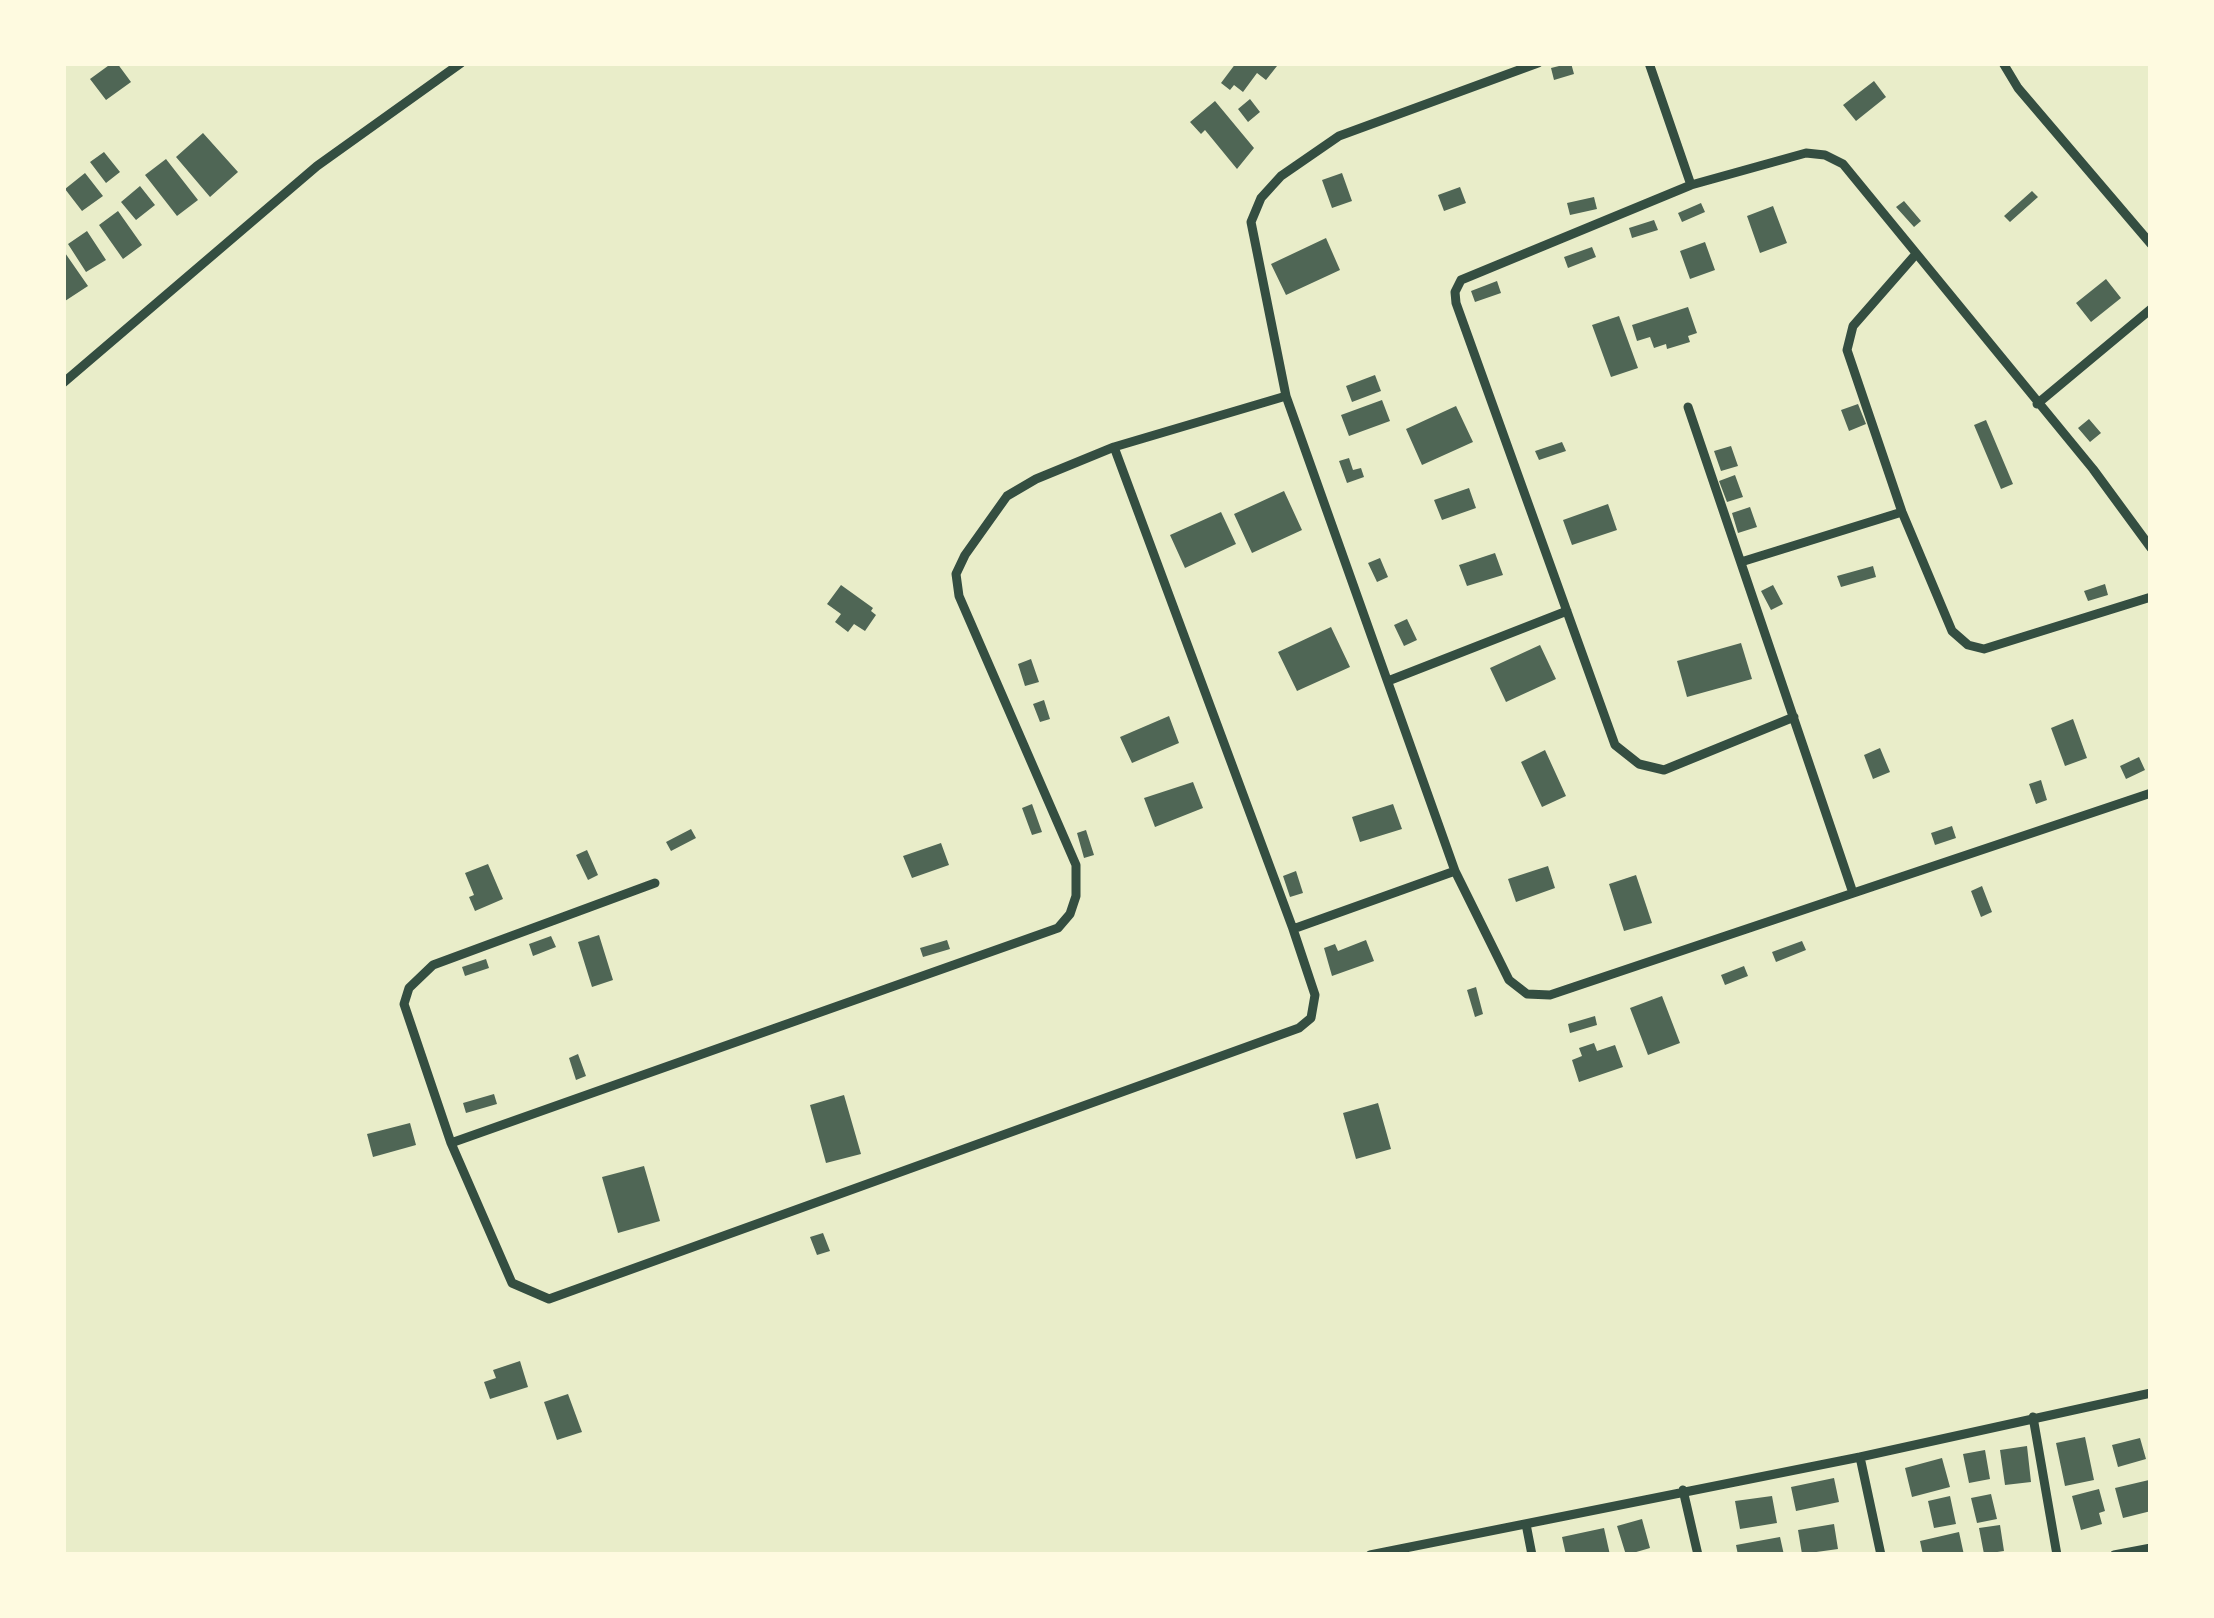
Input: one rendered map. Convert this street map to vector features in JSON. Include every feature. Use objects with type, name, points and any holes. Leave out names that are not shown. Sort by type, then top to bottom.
[{"type":"street","points":[[63,383],[317,166],[461,63]]},
{"type":"street","points":[[1538,63],[1340,136],[1282,176],[1261,198],[1251,222],[1286,396],[1455,871],[1509,980],[1527,994],[1550,995],[2151,793]]},
{"type":"street","points":[[1648,63],[1691,185]]},
{"type":"street","points":[[2003,63],[2018,88],[2151,244]]},
{"type":"street","points":[[1794,717],[1664,770],[1639,764],[1616,745],[1456,303],[1461,280],[1691,185],[1806,153],[1825,155],[1843,164],[2093,469],[2151,548]]},
{"type":"street","points":[[1916,254],[1853,326],[1847,350],[1902,512],[1952,631],[1969,646],[1984,649],[2151,597]]},
{"type":"street","points":[[2037,404],[2151,308]]},
{"type":"street","points":[[451,1142],[1058,928],[1076,896],[1076,865],[959,596],[956,574],[964,555],[1007,496],[1036,479],[1114,447],[1286,396]]},
{"type":"street","points":[[1688,407],[1853,893]]},
{"type":"street","points":[[655,883],[433,964],[409,988],[404,1004],[451,1142],[512,1283],[549,1299],[1299,1028],[1311,1018],[1315,995],[1293,929],[1114,447]]},
{"type":"street","points":[[1741,562],[1902,512]]},
{"type":"street","points":[[1388,681],[1567,611]]},
{"type":"street","points":[[1293,929],[1455,871]]},
{"type":"street","points":[[1370,1555],[2151,1393]]},
{"type":"street","points":[[2033,1417],[2057,1555]]},
{"type":"street","points":[[1860,1456],[1881,1555]]},
{"type":"street","points":[[1683,1490],[1698,1555]]},
{"type":"street","points":[[1526,1524],[1532,1555]]},
{"type":"street","points":[[2114,1555],[2151,1548]]},
{"type":"building","points":[[112,63],[131,82],[106,100],[90,79]]},
{"type":"building","points":[[1236,63],[1277,66],[1266,80],[1257,73],[1243,92],[1221,83]]},
{"type":"building","points":[[1571,63],[1574,74],[1554,80],[1551,68]]},
{"type":"building","points":[[1874,81],[1886,97],[1856,121],[1843,105]]},
{"type":"building","points":[[1250,99],[1260,112],[1248,122],[1238,109]]},
{"type":"building","points":[[1215,101],[1254,148],[1237,169],[1205,130],[1201,134],[1190,122]]},
{"type":"building","points":[[203,133],[238,172],[210,197],[176,157]]},
{"type":"building","points":[[104,152],[120,172],[106,183],[90,162]]},
{"type":"building","points":[[166,159],[198,200],[177,216],[145,175]]},
{"type":"building","points":[[85,173],[103,196],[82,211],[65,189]]},
{"type":"building","points":[[1342,173],[1352,201],[1332,208],[1322,180]]},
{"type":"building","points":[[140,186],[155,205],[136,220],[121,202]]},
{"type":"building","points":[[1460,187],[1466,203],[1444,211],[1438,195]]},
{"type":"building","points":[[2032,191],[2038,197],[2010,222],[2004,216]]},
{"type":"building","points":[[1594,197],[1597,209],[1570,215],[1567,203]]},
{"type":"building","points":[[1904,201],[1921,221],[1914,227],[1896,207]]},
{"type":"building","points":[[1701,203],[1705,212],[1682,222],[1678,213]]},
{"type":"building","points":[[1773,206],[1787,243],[1760,253],[1747,216]]},
{"type":"building","points":[[118,211],[142,245],[123,259],[99,225]]},
{"type":"building","points":[[1654,220],[1658,230],[1632,238],[1629,228]]},
{"type":"building","points":[[87,231],[106,260],[86,272],[68,244]]},
{"type":"building","points":[[1326,238],[1340,270],[1286,295],[1271,264]]},
{"type":"building","points":[[1705,242],[1715,270],[1690,279],[1680,251]]},
{"type":"building","points":[[1592,247],[1596,257],[1568,268],[1564,257]]},
{"type":"building","points":[[63,250],[88,286],[65,301],[63,297]]},
{"type":"building","points":[[2106,279],[2121,298],[2091,322],[2076,303]]},
{"type":"building","points":[[1497,281],[1501,293],[1475,302],[1471,291]]},
{"type":"building","points":[[1688,307],[1697,333],[1688,336],[1690,342],[1667,349],[1666,344],[1654,348],[1650,337],[1637,341],[1632,325]]},
{"type":"building","points":[[1619,316],[1638,368],[1611,377],[1592,325]]},
{"type":"building","points":[[1375,375],[1381,391],[1352,402],[1346,386]]},
{"type":"building","points":[[1382,400],[1390,421],[1349,436],[1341,415]]},
{"type":"building","points":[[1858,404],[1866,424],[1849,431],[1841,410]]},
{"type":"building","points":[[1456,406],[1473,442],[1422,465],[1406,429]]},
{"type":"building","points":[[2089,419],[2101,433],[2090,442],[2078,428]]},
{"type":"building","points":[[1986,420],[2013,484],[2001,489],[1974,425]]},
{"type":"building","points":[[1562,442],[1566,451],[1539,460],[1535,451]]},
{"type":"building","points":[[1731,446],[1738,466],[1721,471],[1714,451]]},
{"type":"building","points":[[1349,458],[1353,470],[1361,468],[1364,477],[1347,483],[1339,461]]},
{"type":"building","points":[[1735,475],[1743,497],[1727,502],[1719,481]]},
{"type":"building","points":[[1469,488],[1476,508],[1442,520],[1434,500]]},
{"type":"building","points":[[1284,491],[1302,530],[1252,553],[1234,514]]},
{"type":"building","points":[[1608,504],[1617,530],[1572,545],[1563,520]]},
{"type":"building","points":[[1750,507],[1757,527],[1738,533],[1732,513]]},
{"type":"building","points":[[1221,512],[1236,544],[1185,568],[1170,535]]},
{"type":"building","points":[[1495,553],[1503,575],[1467,586],[1459,565]]},
{"type":"building","points":[[1380,558],[1388,577],[1377,582],[1368,563]]},
{"type":"building","points":[[1873,566],[1876,577],[1841,587],[1837,576]]},
{"type":"building","points":[[2105,584],[2108,595],[2088,601],[2084,591]]},
{"type":"building","points":[[841,585],[873,608],[876,615],[865,631],[854,624],[848,632],[835,622],[841,614],[827,604]]},
{"type":"building","points":[[1773,585],[1783,604],[1771,610],[1761,591]]},
{"type":"building","points":[[1407,619],[1417,640],[1404,646],[1394,625]]},
{"type":"building","points":[[1331,627],[1350,667],[1297,691],[1278,652]]},
{"type":"building","points":[[1741,643],[1752,679],[1687,697],[1677,661]]},
{"type":"building","points":[[1540,645],[1556,679],[1506,702],[1490,668]]},
{"type":"building","points":[[1031,659],[1039,682],[1025,686],[1018,664]]},
{"type":"building","points":[[1044,700],[1050,719],[1040,722],[1033,704]]},
{"type":"building","points":[[1169,716],[1179,743],[1132,763],[1120,737]]},
{"type":"building","points":[[2073,719],[2087,758],[2065,766],[2051,728]]},
{"type":"building","points":[[1880,748],[1890,772],[1873,779],[1864,755]]},
{"type":"building","points":[[1545,750],[1566,796],[1542,807],[1521,762]]},
{"type":"building","points":[[2139,757],[2145,770],[2126,779],[2120,766]]},
{"type":"building","points":[[2041,780],[2047,800],[2036,804],[2029,784]]},
{"type":"building","points":[[1193,782],[1203,808],[1155,827],[1144,798]]},
{"type":"building","points":[[1032,804],[1042,832],[1032,835],[1022,808]]},
{"type":"building","points":[[1393,804],[1402,829],[1360,842],[1352,817]]},
{"type":"building","points":[[1952,826],[1956,838],[1935,845],[1931,833]]},
{"type":"building","points":[[691,829],[696,838],[671,851],[666,842]]},
{"type":"building","points":[[1086,830],[1094,855],[1084,858],[1077,833]]},
{"type":"building","points":[[941,843],[949,865],[912,878],[903,856]]},
{"type":"building","points":[[587,850],[598,875],[588,880],[576,855]]},
{"type":"building","points":[[488,864],[503,899],[475,911],[465,873]]},
{"type":"building","points":[[1548,866],[1555,888],[1516,902],[1508,879]]},
{"type":"building","points":[[1296,871],[1303,893],[1290,897],[1283,876]]},
{"type":"building","points":[[1636,875],[1652,923],[1624,931],[1609,884]]},
{"type":"building","points":[[1982,886],[1992,912],[1981,917],[1971,891]]},
{"type":"building","points":[[599,935],[613,980],[592,987],[578,942]]},
{"type":"building","points":[[551,936],[556,947],[533,956],[529,944]]},
{"type":"building","points":[[947,940],[950,949],[923,957],[920,948]]},
{"type":"building","points":[[1366,940],[1374,961],[1332,976],[1324,948],[1335,944],[1338,951]]},
{"type":"building","points":[[1802,941],[1806,950],[1776,962],[1772,952]]},
{"type":"building","points":[[486,959],[489,968],[465,976],[462,967]]},
{"type":"building","points":[[1744,966],[1748,976],[1725,985],[1721,975]]},
{"type":"building","points":[[1476,987],[1483,1014],[1475,1017],[1467,990]]},
{"type":"building","points":[[1662,996],[1680,1043],[1648,1055],[1630,1008]]},
{"type":"building","points":[[1595,1016],[1597,1025],[1570,1033],[1568,1024]]},
{"type":"building","points":[[1594,1043],[1597,1051],[1615,1045],[1623,1067],[1579,1082],[1572,1060],[1582,1056],[1579,1048]]},
{"type":"building","points":[[578,1054],[586,1076],[576,1080],[569,1058]]},
{"type":"building","points":[[494,1094],[497,1104],[466,1113],[463,1103]]},
{"type":"building","points":[[844,1095],[861,1154],[826,1163],[810,1105]]},
{"type":"building","points":[[1378,1103],[1391,1149],[1356,1159],[1343,1113]]},
{"type":"building","points":[[410,1123],[416,1145],[373,1157],[367,1134]]},
{"type":"building","points":[[644,1166],[660,1221],[618,1233],[602,1177]]},
{"type":"building","points":[[823,1233],[830,1251],[817,1255],[810,1237]]},
{"type":"building","points":[[520,1361],[528,1387],[490,1399],[484,1382],[496,1378],[493,1370]]},
{"type":"building","points":[[568,1394],[582,1432],[557,1440],[544,1402]]},
{"type":"building","points":[[2085,1437],[2094,1480],[2065,1486],[2056,1443]]},
{"type":"building","points":[[2140,1438],[2146,1459],[2118,1467],[2112,1445]]},
{"type":"building","points":[[2027,1446],[2031,1482],[2005,1485],[2000,1450]]},
{"type":"building","points":[[1985,1450],[1990,1479],[1969,1483],[1963,1454]]},
{"type":"building","points":[[1942,1458],[1950,1487],[1912,1497],[1905,1468]]},
{"type":"building","points":[[1834,1478],[1839,1502],[1796,1511],[1791,1487]]},
{"type":"building","points":[[2149,1480],[2151,1511],[2123,1518],[2115,1488]]},
{"type":"building","points":[[2099,1489],[2105,1511],[2099,1513],[2102,1524],[2081,1530],[2072,1496]]},
{"type":"building","points":[[1991,1494],[1997,1519],[1977,1523],[1971,1498]]},
{"type":"building","points":[[1772,1496],[1777,1523],[1740,1529],[1735,1501]]},
{"type":"building","points":[[1950,1496],[1956,1524],[1934,1528],[1928,1501]]},
{"type":"building","points":[[1642,1519],[1650,1548],[1626,1555],[1617,1526]]},
{"type":"building","points":[[1834,1524],[1838,1549],[1802,1554],[1798,1530]]},
{"type":"building","points":[[2000,1525],[2004,1551],[1984,1554],[1979,1528]]},
{"type":"building","points":[[1604,1528],[1610,1555],[1566,1555],[1562,1537]]},
{"type":"building","points":[[1959,1532],[1964,1555],[1923,1555],[1920,1541]]},
{"type":"building","points":[[1780,1537],[1784,1555],[1738,1555],[1736,1545]]}]
